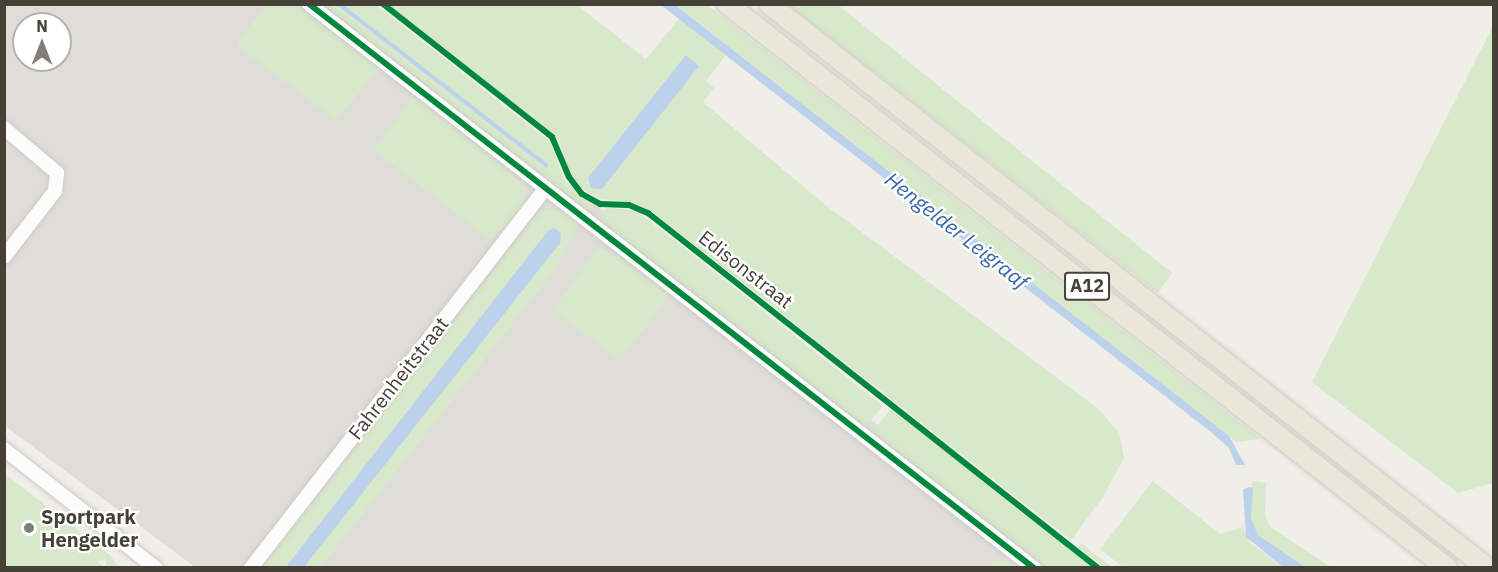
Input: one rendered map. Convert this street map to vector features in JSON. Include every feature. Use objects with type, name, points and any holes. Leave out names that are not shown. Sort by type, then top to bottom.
[{"type":"highway","name":"A12","points":[[727,4],[1447,567]]},
{"type":"highway","name":"A12","points":[[769,4],[1487,567]]},
{"type":"street","points":[[309,4],[1034,567]]},
{"type":"street","points":[[4,128],[57,173],[55,191],[4,257]]},
{"type":"street","name":"Fahrenheitstraat","points":[[251,567],[546,188]]},
{"type":"street","points":[[4,449],[156,567]]},
{"type":"shaded area","points":[[4,5],[339,5],[1060,567],[195,567],[5,426]]},
{"type":"green space","points":[[266,5],[296,5],[379,69],[336,120],[236,45]]},
{"type":"green space","points":[[322,5],[376,5],[550,142],[565,182],[590,203],[590,208],[584,210]]},
{"type":"green space","points":[[388,5],[577,5],[646,59],[679,19],[726,55],[706,81],[714,88],[703,102],[824,204],[1096,407],[1119,432],[1124,458],[1103,497],[1071,540],[650,210],[632,202],[601,199],[582,189],[571,178],[559,141],[553,134]]},
{"type":"green space","points":[[675,5],[707,5],[1261,439],[1236,442]]},
{"type":"green space","points":[[788,5],[838,5],[1172,273],[1158,293]]},
{"type":"green space","points":[[1493,26],[1493,483],[1458,493],[1312,382]]},
{"type":"green space","points":[[414,97],[525,186],[524,203],[492,241],[374,150]]},
{"type":"green space","points":[[550,208],[565,212],[579,223],[554,271],[321,567],[304,567],[560,243],[548,231],[286,567],[261,568],[538,214]]},
{"type":"green space","points":[[608,208],[633,210],[645,217],[883,406],[864,428],[600,222],[600,212]]},
{"type":"green space","points":[[604,248],[670,296],[624,354],[616,358],[557,313],[556,306],[595,252]]},
{"type":"green space","points":[[891,409],[1092,567],[1042,567],[871,433]]},
{"type":"green space","name":"Sportpark Hengelder","points":[[4,473],[111,556],[118,567],[107,567],[105,559],[96,561],[104,567],[5,567]]},
{"type":"green space","points":[[1153,481],[1220,534],[1243,527],[1249,542],[1283,567],[1123,567],[1100,549]]},
{"type":"green space","points":[[1252,481],[1266,483],[1265,516],[1270,527],[1331,567],[1305,567],[1258,535],[1251,518]]},
{"type":"green space","points":[[1081,543],[1112,567],[1104,567],[1078,547]]},
{"type":"green space","points":[[1008,558],[1020,567],[989,567],[994,561]]},
{"type":"water","name":"Hengelder Leigraaf","points":[[661,5],[675,5],[1229,436],[1245,465],[1236,465],[1229,448],[1211,432]]},
{"type":"water","points":[[686,55],[699,66],[602,189],[591,188],[588,178]]},
{"type":"water","points":[[554,228],[561,233],[560,243],[304,567],[286,567],[548,231]]},
{"type":"water","points":[[1253,488],[1251,518],[1258,535],[1305,567],[1283,567],[1246,537],[1243,489]]},
{"type":"waterway","points":[[339,4],[546,165]]},
{"type":"cycle path","points":[[309,4],[1034,568]]},
{"type":"cycle path","name":"Edisonstraat","points":[[383,4],[552,137],[569,177],[582,194],[600,204],[629,205],[648,213],[1098,568]]},
{"type":"place","name":"Sportpark Hengelder","points":[[29,528]]}]
